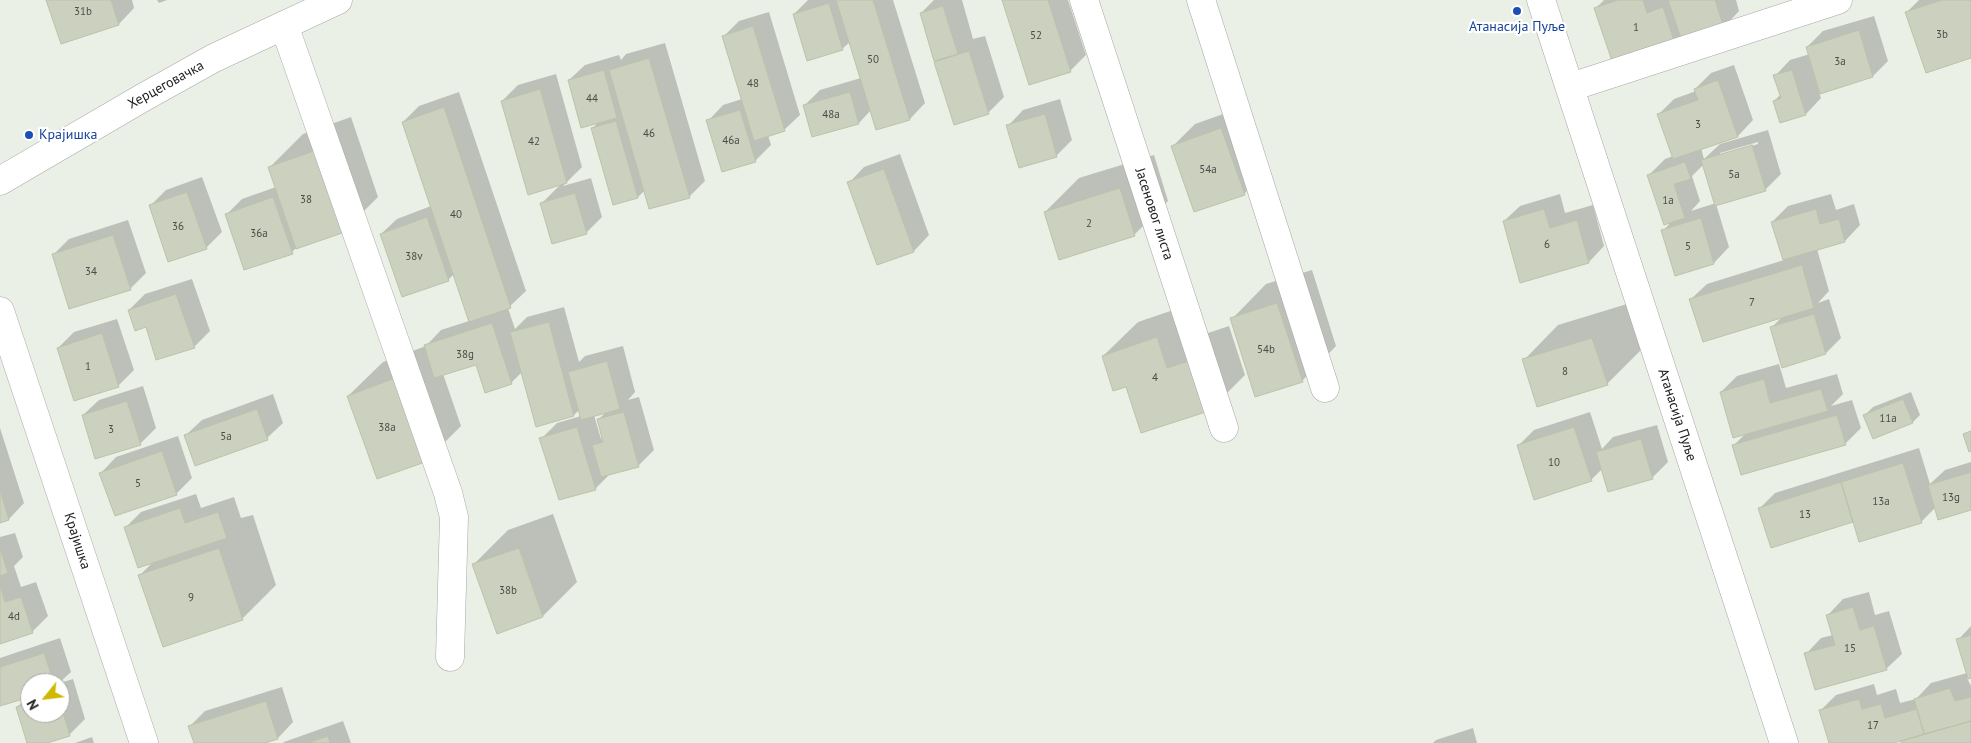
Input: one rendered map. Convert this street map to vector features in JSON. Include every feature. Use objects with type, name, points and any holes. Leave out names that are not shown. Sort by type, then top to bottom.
[{"type":"street","name":"Херцеговачка","points":[[0,181],[151,92],[214,58],[338,0]]},
{"type":"street","name":"Јасеновог листа","points":[[1084,0],[1224,428]]},
{"type":"street","points":[[1201,0],[1325,388]]},
{"type":"street","name":"Атанасија Пуље","points":[[1542,0],[1784,743]]},
{"type":"street","points":[[1571,87],[1838,0]]},
{"type":"street","points":[[284,25],[448,492],[454,518],[450,657]]},
{"type":"street","name":"Крајишка","points":[[0,311],[144,743]]},
{"type":"building","points":[[46,0],[111,0],[119,25],[61,44]]},
{"type":"building","points":[[836,0],[873,0],[910,120],[876,130]]},
{"type":"building","points":[[1002,0],[1048,0],[1071,72],[1029,85]]},
{"type":"building","points":[[1618,0],[1643,0],[1647,13],[1663,7],[1675,44],[1613,64],[1594,8]]},
{"type":"building","points":[[1668,0],[1715,0],[1724,28],[1682,41]]},
{"type":"building","points":[[1942,0],[1971,0],[1971,58],[1926,73],[1905,12]]},
{"type":"building","points":[[829,3],[843,50],[807,61],[793,14]]},
{"type":"building","points":[[943,6],[958,54],[934,61],[920,13]]},
{"type":"building","points":[[753,26],[785,131],[754,141],[722,36]]},
{"type":"building","points":[[1859,30],[1873,77],[1820,94],[1806,47]]},
{"type":"building","points":[[969,51],[989,114],[954,125],[934,62]]},
{"type":"building","points":[[649,58],[690,198],[649,209],[609,70]]},
{"type":"building","points":[[604,70],[617,118],[581,128],[568,80]]},
{"type":"building","points":[[1792,70],[1806,115],[1780,123],[1773,101],[1781,98],[1773,75]]},
{"type":"building","points":[[1718,80],[1738,137],[1673,159],[1657,114],[1698,100],[1694,89]]},
{"type":"building","points":[[540,89],[567,183],[528,195],[501,101]]},
{"type":"building","points":[[850,92],[859,124],[812,137],[803,105]]},
{"type":"building","points":[[444,107],[511,308],[469,322],[402,122]]},
{"type":"building","points":[[740,110],[756,162],[722,172],[706,120]]},
{"type":"building","points":[[1045,114],[1057,157],[1019,168],[1006,125]]},
{"type":"building","points":[[616,121],[638,198],[613,205],[591,128]]},
{"type":"building","points":[[1221,128],[1245,195],[1194,212],[1171,146]]},
{"type":"building","points":[[1752,145],[1766,191],[1715,206],[1701,160]]},
{"type":"building","points":[[317,150],[345,232],[296,249],[268,167]]},
{"type":"building","points":[[1685,162],[1691,179],[1674,184],[1685,218],[1664,225],[1647,175]]},
{"type":"building","points":[[884,169],[914,252],[877,265],[847,182]]},
{"type":"building","points":[[1120,188],[1135,236],[1059,260],[1044,212]]},
{"type":"building","points":[[187,192],[207,249],[168,262],[149,205]]},
{"type":"building","points":[[575,193],[587,234],[552,244],[540,203]]},
{"type":"building","points":[[273,197],[293,254],[244,270],[225,214]]},
{"type":"building","points":[[1544,209],[1550,228],[1577,220],[1589,263],[1520,283],[1503,221]]},
{"type":"building","points":[[1816,209],[1820,224],[1839,219],[1845,242],[1783,260],[1771,222]]},
{"type":"building","points":[[427,217],[449,281],[402,297],[380,234]]},
{"type":"building","points":[[1701,218],[1714,264],[1675,276],[1661,230]]},
{"type":"building","points":[[113,235],[131,290],[69,309],[52,254]]},
{"type":"building","points":[[1802,265],[1814,308],[1703,342],[1689,299]]},
{"type":"building","points":[[176,294],[195,348],[156,360],[146,327],[135,331],[128,310]]},
{"type":"building","points":[[1277,303],[1303,382],[1255,397],[1230,318]]},
{"type":"building","points":[[1814,314],[1826,354],[1782,368],[1770,327]]},
{"type":"building","points":[[549,322],[574,416],[536,427],[510,332]]},
{"type":"building","points":[[492,323],[512,384],[485,393],[476,365],[434,378],[424,345]]},
{"type":"building","points":[[102,333],[119,387],[74,401],[57,348]]},
{"type":"building","points":[[1157,337],[1167,368],[1195,359],[1212,410],[1141,433],[1126,387],[1113,391],[1102,356]]},
{"type":"building","points":[[1592,338],[1608,385],[1537,407],[1522,359]]},
{"type":"building","points":[[607,361],[620,409],[581,420],[568,372]]},
{"type":"building","points":[[398,377],[428,461],[377,479],[347,396]]},
{"type":"building","points":[[1764,379],[1770,403],[1821,389],[1828,411],[1733,438],[1720,392]]},
{"type":"building","points":[[1903,399],[1913,423],[1873,439],[1863,415]]},
{"type":"building","points":[[127,401],[141,445],[95,459],[82,415]]},
{"type":"building","points":[[257,409],[268,440],[195,466],[184,435]]},
{"type":"building","points":[[624,412],[639,467],[601,477],[592,445],[603,442],[597,419]]},
{"type":"building","points":[[1837,415],[1846,445],[1741,475],[1732,445]]},
{"type":"building","points":[[577,427],[596,490],[559,500],[539,438]]},
{"type":"building","points":[[1574,427],[1592,481],[1534,500],[1517,445]]},
{"type":"building","points":[[1971,431],[1971,451],[1969,452],[1963,434]]},
{"type":"building","points":[[1641,439],[1653,479],[1608,492],[1596,452]]},
{"type":"building","points":[[162,451],[177,495],[115,516],[99,473]]},
{"type":"building","points":[[1903,463],[1922,523],[1859,542],[1841,482]]},
{"type":"building","points":[[1971,472],[1971,510],[1938,520],[1928,485]]},
{"type":"building","points":[[1841,482],[1853,522],[1771,548],[1758,508]]},
{"type":"building","points":[[0,490],[9,520],[0,523]]},
{"type":"building","points":[[180,508],[185,523],[218,512],[227,538],[138,568],[124,527]]},
{"type":"building","points":[[0,548],[8,573],[0,576]]},
{"type":"building","points":[[219,548],[243,620],[163,647],[138,575]]},
{"type":"building","points":[[519,548],[543,617],[497,634],[472,564]]},
{"type":"building","points":[[0,585],[5,602],[21,597],[33,633],[0,644]]},
{"type":"building","points":[[1853,607],[1860,630],[1874,626],[1887,670],[1815,690],[1804,653],[1835,645],[1826,615]]},
{"type":"building","points":[[1971,635],[1971,678],[1968,679],[1956,639]]},
{"type":"building","points":[[44,653],[51,673],[20,673],[20,700],[0,706],[0,667]]},
{"type":"building","points":[[1950,688],[1955,701],[1971,697],[1971,721],[1924,734],[1914,699]]},
{"type":"building","points":[[1859,699],[1862,709],[1881,704],[1885,718],[1917,709],[1924,734],[1894,743],[1829,743],[1819,710]]},
{"type":"building","points":[[266,701],[278,739],[265,743],[194,743],[188,726]]},
{"type":"building","points":[[20,706],[20,720],[16,707]]},
{"type":"building","points":[[1971,721],[1971,743],[1901,743],[1901,741]]},
{"type":"building","points":[[21,723],[66,723],[70,736],[47,743],[27,743]]},
{"type":"building","points":[[328,736],[330,743],[308,743]]},
{"type":"place","name":"Атанасија Пуље","points":[[1517,11]]},
{"type":"place","name":"Крајишка","points":[[29,135]]}]
